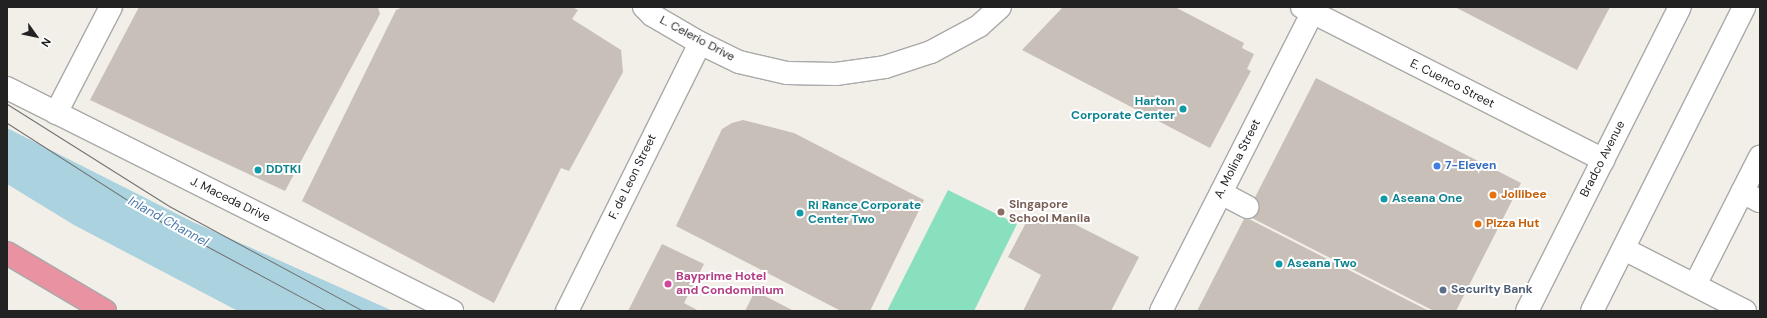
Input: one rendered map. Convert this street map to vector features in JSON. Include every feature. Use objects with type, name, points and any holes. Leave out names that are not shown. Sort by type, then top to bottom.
[{"type":"highway","points":[[7,253],[106,311]]},
{"type":"street","points":[[56,113],[111,7]]},
{"type":"street","name":"L. Celerio Drive","points":[[644,7],[652,15],[700,44],[739,62],[787,73],[836,74],[885,67],[931,52],[978,26],[1000,7]]},
{"type":"street","name":"Bradco Avenue","points":[[1527,311],[1680,7]]},
{"type":"street","points":[[1592,311],[1744,7]]},
{"type":"street","name":"E. Cuenco Street","points":[[1310,9],[1603,160]]},
{"type":"street","name":"A. Molina Street","points":[[1161,311],[1221,194],[1310,9]]},
{"type":"street","name":"F. de Leon Street","points":[[567,311],[700,44]]},
{"type":"street","name":"J. Maceda Drive","points":[[7,88],[452,311]]},
{"type":"street","points":[[1695,285],[1751,197],[1760,158]]},
{"type":"street","points":[[1221,194],[1248,207]]},
{"type":"street","points":[[1624,249],[1745,311]]},
{"type":"green space","points":[[948,190],[1017,224],[974,311],[887,311]]},
{"type":"water","name":"Inland Channel","points":[[7,128],[193,222],[393,311],[238,311],[74,225],[7,184]]},
{"type":"building","points":[[139,7],[378,7],[380,14],[285,191],[90,100]]},
{"type":"building","points":[[403,7],[572,7],[578,10],[572,19],[621,50],[623,72],[569,171],[561,168],[494,303],[302,201],[396,10]]},
{"type":"building","name":"Harton Corporate Center","points":[[1063,7],[1175,7],[1244,43],[1242,48],[1254,54],[1247,69],[1251,71],[1210,148],[1022,50]]},
{"type":"building","points":[[1455,7],[1610,7],[1577,70]]},
{"type":"building","name":"Aseana One","points":[[1316,78],[1521,183],[1456,311],[1434,311],[1246,215]]},
{"type":"building","name":"Ri Rance Corporate Center Two","points":[[743,120],[794,133],[924,200],[870,311],[841,311],[676,226],[722,129],[732,123]]},
{"type":"building","points":[[1051,212],[1139,257],[1111,311],[1023,311],[1041,275],[1008,257],[1029,217],[1044,225]]},
{"type":"building","name":"Aseana Two","points":[[1245,217],[1429,311],[1197,311]]},
{"type":"building","name":"Bayprime Hotel and Condominium","points":[[662,244],[704,264],[684,303],[699,311],[628,311]]},
{"type":"building","name":"Bayprime Hotel and Condominium","points":[[755,291],[794,311],[745,311]]},
{"type":"tram line","points":[[7,104],[169,206],[363,311]]},
{"type":"tram line","points":[[7,123],[160,221],[327,311]]},
{"type":"place","name":"Harton Corporate Center","points":[[1183,109]]},
{"type":"place","name":"7-Eleven","points":[[1437,166]]},
{"type":"place","name":"DDTKI","points":[[258,170]]},
{"type":"place","name":"Jollibee","points":[[1493,195]]},
{"type":"place","name":"Aseana One","points":[[1384,199]]},
{"type":"place","name":"Singapore School Manila","points":[[1001,212]]},
{"type":"place","name":"Ri Rance Corporate Center Two","points":[[800,213]]},
{"type":"place","name":"Pizza Hut","points":[[1478,224]]},
{"type":"place","name":"Aseana Two","points":[[1279,264]]},
{"type":"place","name":"Bayprime Hotel and Condominium","points":[[668,284]]},
{"type":"place","name":"Security Bank","points":[[1443,290]]}]
